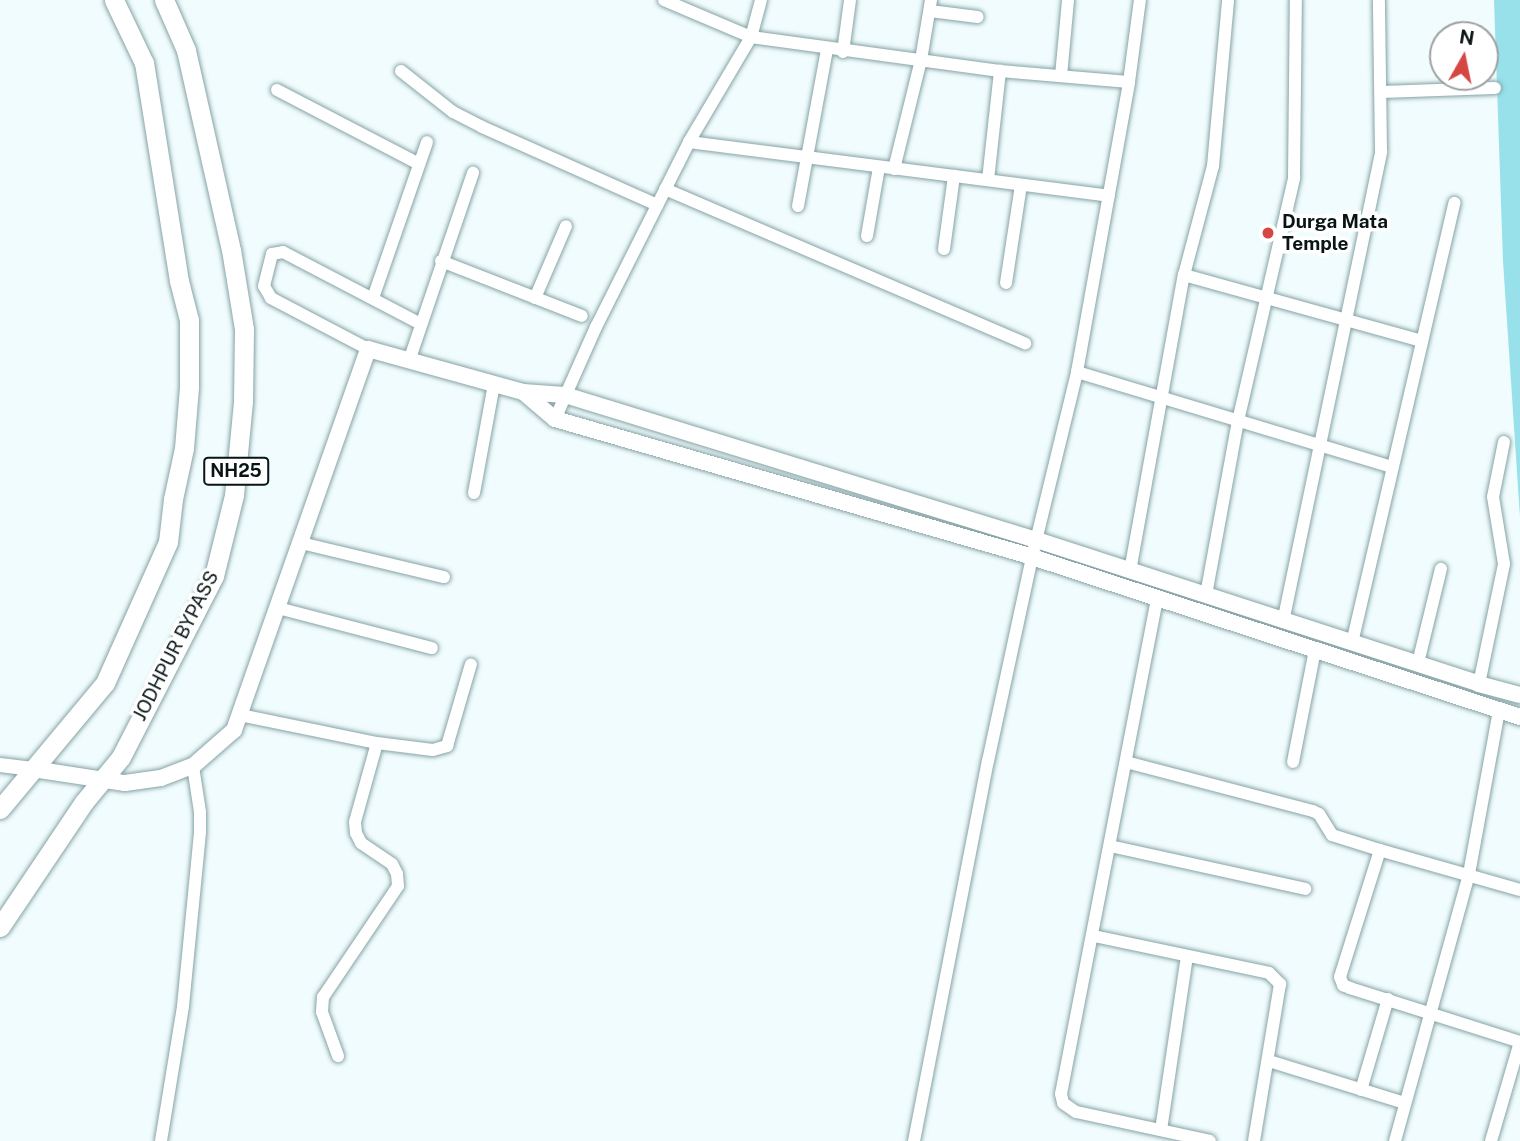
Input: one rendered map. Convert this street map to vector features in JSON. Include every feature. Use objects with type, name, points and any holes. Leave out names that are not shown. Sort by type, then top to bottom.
[{"type":"highway","name":"NH25","points":[[0,809],[104,683],[128,637],[168,542],[173,499],[184,448],[189,387],[189,320],[179,281],[144,63],[114,0]]},
{"type":"highway","name":"JODHPUR BYPASS","points":[[0,927],[84,802],[121,757],[214,576],[234,495],[243,402],[244,329],[231,250],[186,50],[164,0]]},
{"type":"main road","points":[[33,769],[125,783],[161,778],[193,766],[234,730],[368,349],[523,391],[565,395],[1037,540],[1283,622],[1520,695]]},
{"type":"main road","points":[[523,391],[555,419],[1032,557],[1520,717]]},
{"type":"street","points":[[664,0],[751,37],[843,52],[1000,71],[1129,82]]},
{"type":"street","points":[[555,419],[689,142],[751,37],[761,0]]},
{"type":"street","points":[[843,52],[850,0]]},
{"type":"street","points":[[1060,76],[1068,0]]},
{"type":"street","points":[[914,1141],[988,761],[1032,557],[1077,372],[1129,82],[1140,0]]},
{"type":"street","points":[[1130,571],[1184,275],[1213,166],[1227,0]]},
{"type":"street","points":[[1206,595],[1238,421],[1294,178],[1296,0]]},
{"type":"street","points":[[1283,622],[1381,151],[1379,0]]},
{"type":"street","points":[[894,169],[921,60],[930,6],[978,17]]},
{"type":"street","points":[[798,206],[827,49]]},
{"type":"street","points":[[401,71],[453,112],[657,205]]},
{"type":"street","points":[[988,180],[1000,71]]},
{"type":"street","points":[[277,90],[419,164]]},
{"type":"street","points":[[1381,92],[1429,90]]},
{"type":"street","points":[[373,298],[427,142]]},
{"type":"street","points":[[689,142],[1109,196]]},
{"type":"street","points":[[867,236],[878,167]]},
{"type":"street","points":[[409,361],[473,173]]},
{"type":"street","points":[[944,249],[954,176]]},
{"type":"street","points":[[1006,283],[1021,185]]},
{"type":"street","points":[[665,189],[1025,343]]},
{"type":"street","points":[[1352,643],[1454,203]]},
{"type":"street","points":[[535,298],[566,226]]},
{"type":"street","points":[[368,349],[278,305],[264,286],[269,258],[275,251],[283,252],[421,324]]},
{"type":"street","points":[[442,261],[582,316]]},
{"type":"street","points":[[1184,275],[1422,341]]},
{"type":"street","points":[[1077,372],[1392,467]]},
{"type":"street","points":[[474,493],[494,384]]},
{"type":"street","points":[[1479,684],[1504,564],[1493,497],[1504,442]]},
{"type":"street","points":[[301,543],[444,577]]},
{"type":"street","points":[[1418,663],[1441,569]]},
{"type":"street","points":[[1157,599],[1094,936],[1061,1094],[1063,1103],[1076,1112],[1210,1141]]},
{"type":"street","points":[[278,608],[432,648]]},
{"type":"street","points":[[1293,762],[1314,650]]},
{"type":"street","points":[[240,715],[377,743],[442,750],[450,740],[471,664]]},
{"type":"street","points":[[1395,1141],[1469,873],[1499,711]]},
{"type":"street","points":[[338,1056],[322,1012],[323,997],[398,886],[392,864],[361,843],[356,832],[355,822],[377,743]]},
{"type":"street","points":[[1126,762],[1313,811],[1319,814],[1332,835],[1520,890]]},
{"type":"street","points":[[0,765],[33,769]]},
{"type":"street","points":[[161,1141],[183,1006],[200,832],[200,812],[193,766]]},
{"type":"street","points":[[1110,846],[1305,889]]},
{"type":"street","points":[[1380,850],[1340,977],[1343,985],[1520,1042],[1491,1141]]},
{"type":"street","points":[[1094,936],[1269,973],[1280,984],[1254,1141]]},
{"type":"street","points":[[1161,1130],[1187,956]]},
{"type":"street","points":[[1361,1090],[1388,999]]},
{"type":"street","points":[[1269,1061],[1405,1104]]},
{"type":"shaded area","points":[[1494,0],[1520,0],[1520,517],[1503,261],[1497,91],[1499,21],[1495,21]]},
{"type":"place","name":"Durga Mata Temple","points":[[1268,233]]}]
